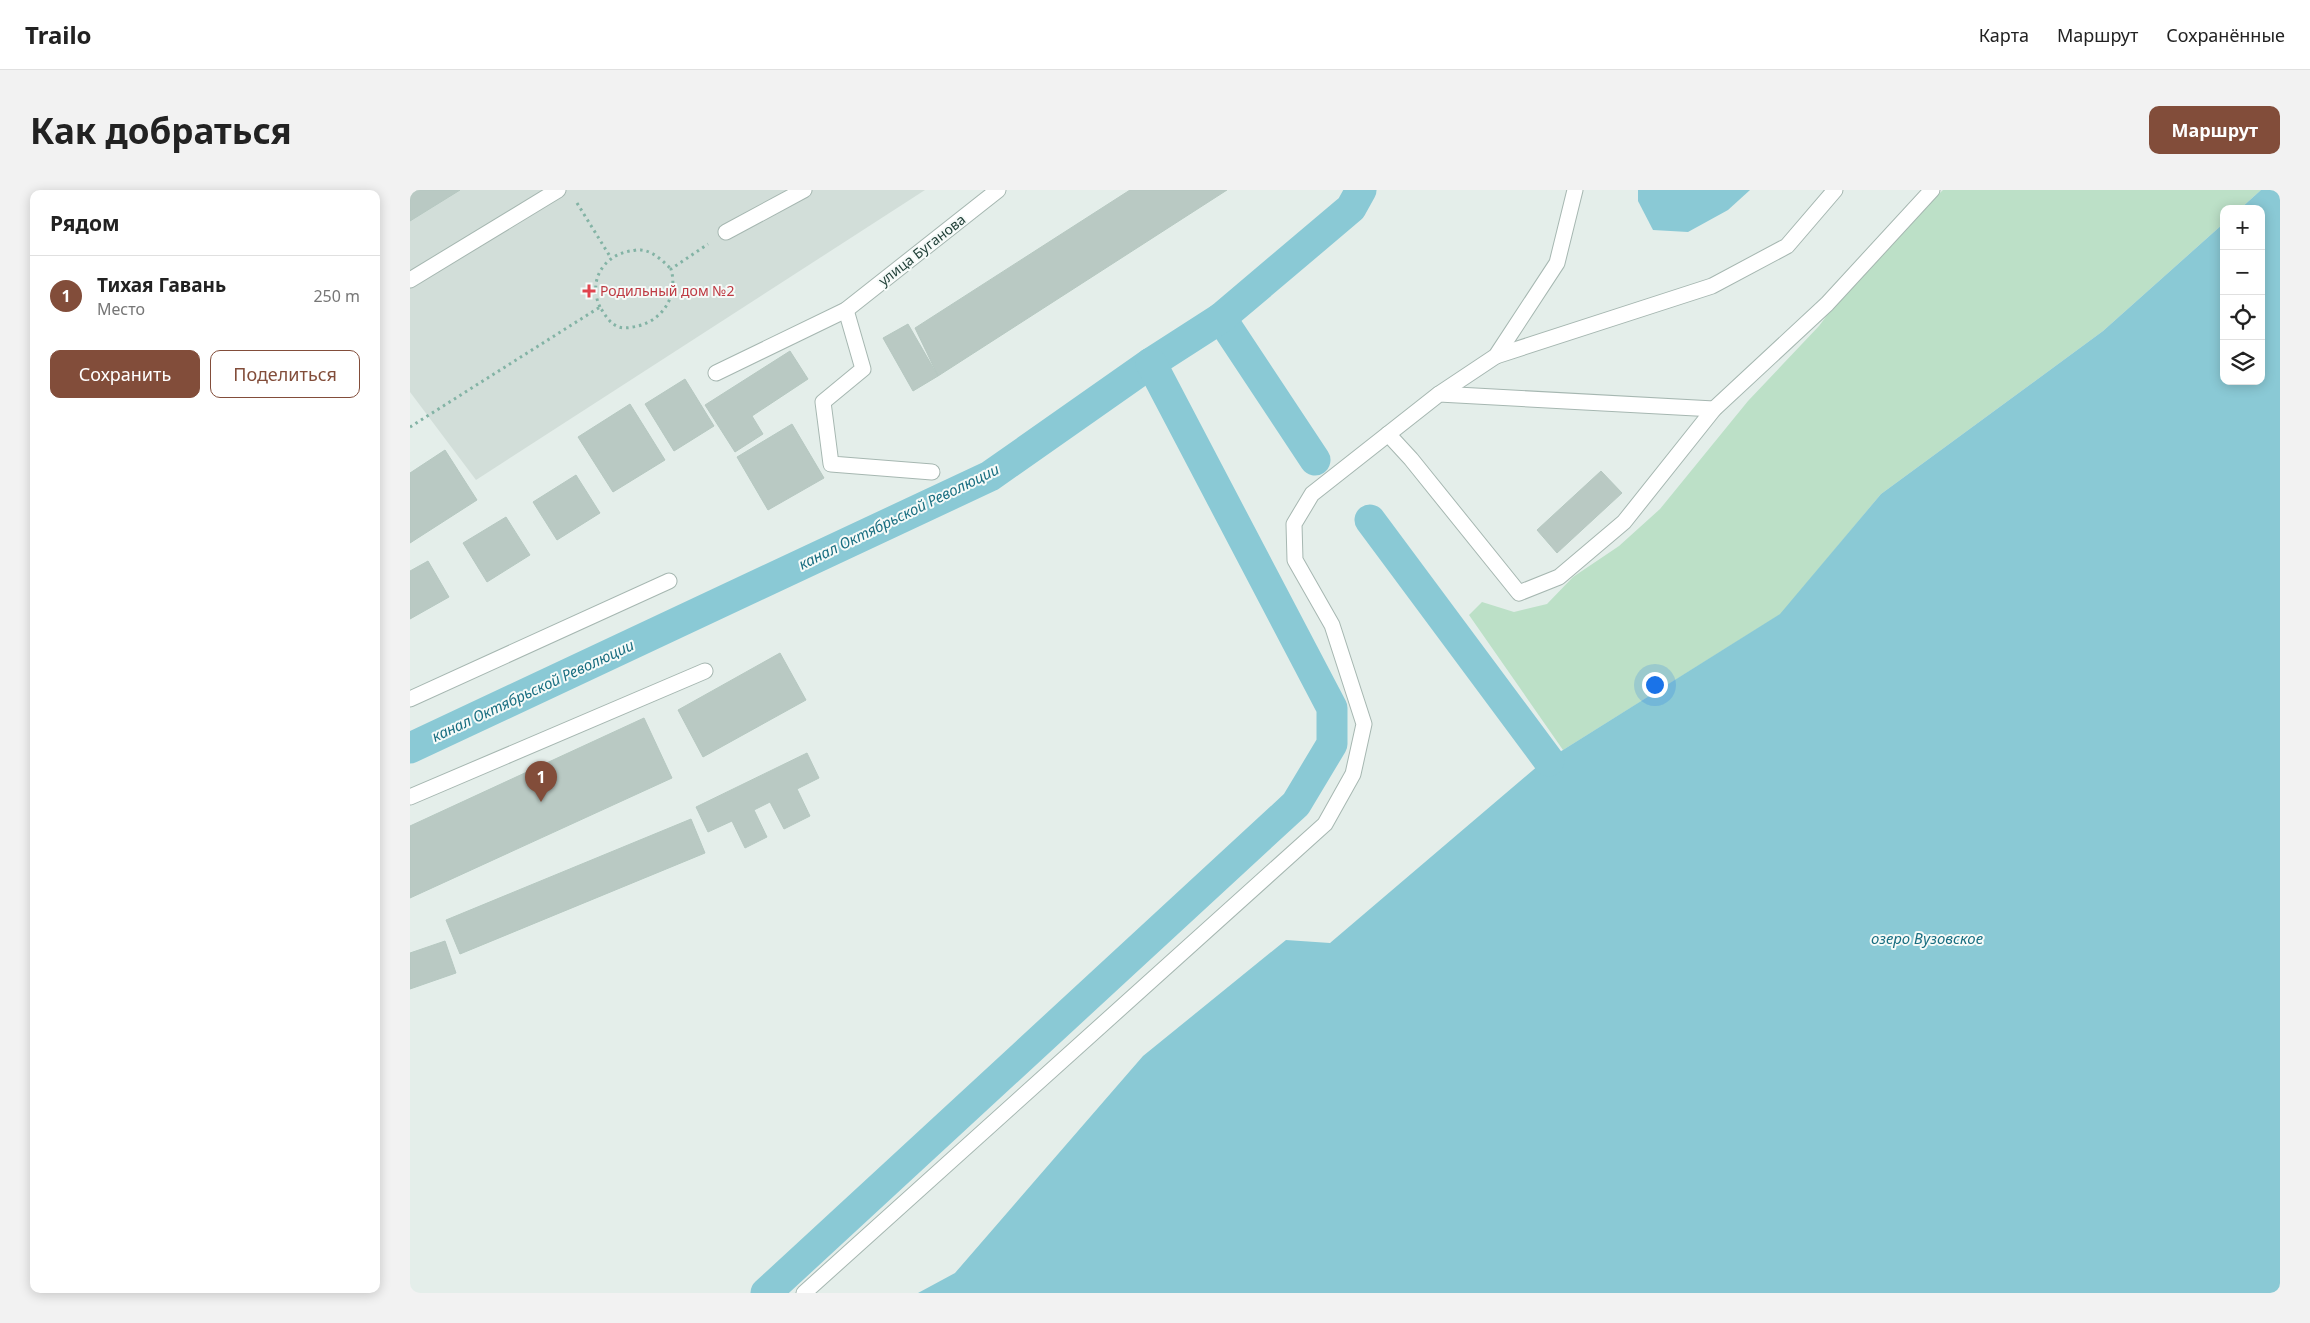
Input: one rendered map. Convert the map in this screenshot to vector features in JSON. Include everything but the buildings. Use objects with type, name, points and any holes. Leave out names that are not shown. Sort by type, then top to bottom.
[{"type":"street","points":[[410,280],[558,190]]},
{"type":"street","points":[[726,232],[804,190]]},
{"type":"street","name":"улица Буганова","points":[[716,373],[846,310],[998,190]]},
{"type":"street","points":[[1496,356],[1557,263],[1575,190]]},
{"type":"street","points":[[804,1293],[1325,824],[1353,774],[1364,724],[1332,625],[1295,560],[1294,524],[1312,494],[1439,394],[1496,356],[1712,286],[1787,246],[1835,190]]},
{"type":"street","points":[[1388,434],[1411,459],[1519,592],[1559,577],[1624,522],[1714,409],[1827,304],[1932,190]]},
{"type":"street","points":[[846,310],[863,369],[823,402],[831,464],[932,472]]},
{"type":"street","points":[[1439,394],[1714,409]]},
{"type":"street","points":[[410,699],[669,581]]},
{"type":"street","points":[[410,797],[705,671]]},
{"type":"path","points":[[573,198],[611,258]]},
{"type":"path","points":[[671,269],[726,232]]},
{"type":"path","points":[[640,249],[653,254],[671,269],[675,281],[669,303],[660,314],[647,323],[630,328],[619,327],[609,320],[595,297],[598,273],[611,258],[624,252],[640,249]]},
{"type":"path","points":[[410,428],[600,307]]},
{"type":"shaded area","name":"Родильный дом №2","points":[[410,190],[925,190],[476,480],[410,392]]},
{"type":"green space","points":[[1943,190],[2261,190],[2244,205],[2220,205],[2220,227],[2103,331],[1881,494],[1781,614],[1563,750],[1469,615],[1482,602],[1514,612],[1547,604],[1573,577],[1619,546],[1660,509],[1748,401],[1819,326],[1863,267]]},
{"type":"water","points":[[1638,190],[1750,190],[1728,210],[1688,232],[1653,230],[1638,201]]},
{"type":"water","name":"озеро Вузовское","points":[[2261,190],[2280,190],[2280,1293],[918,1293],[955,1273],[1143,1056],[1286,940],[1330,943],[1539,765],[1780,614],[1881,494],[2103,331],[2220,227],[2220,385],[2265,385],[2265,205],[2244,205]]},
{"type":"waterway","name":"канал Октябрьской Революции","points":[[410,748],[990,476],[1151,363],[1221,318],[1351,208],[1361,190]]},
{"type":"waterway","points":[[1221,318],[1315,460]]},
{"type":"waterway","points":[[766,1293],[1296,804],[1332,744],[1332,708],[1151,363]]},
{"type":"waterway","points":[[1370,520],[1549,761]]},
{"type":"place","name":"Родильный дом №2","points":[[589,291]]},
{"type":"place","name":"Тихая Гавань","points":[[541,802]]}]
